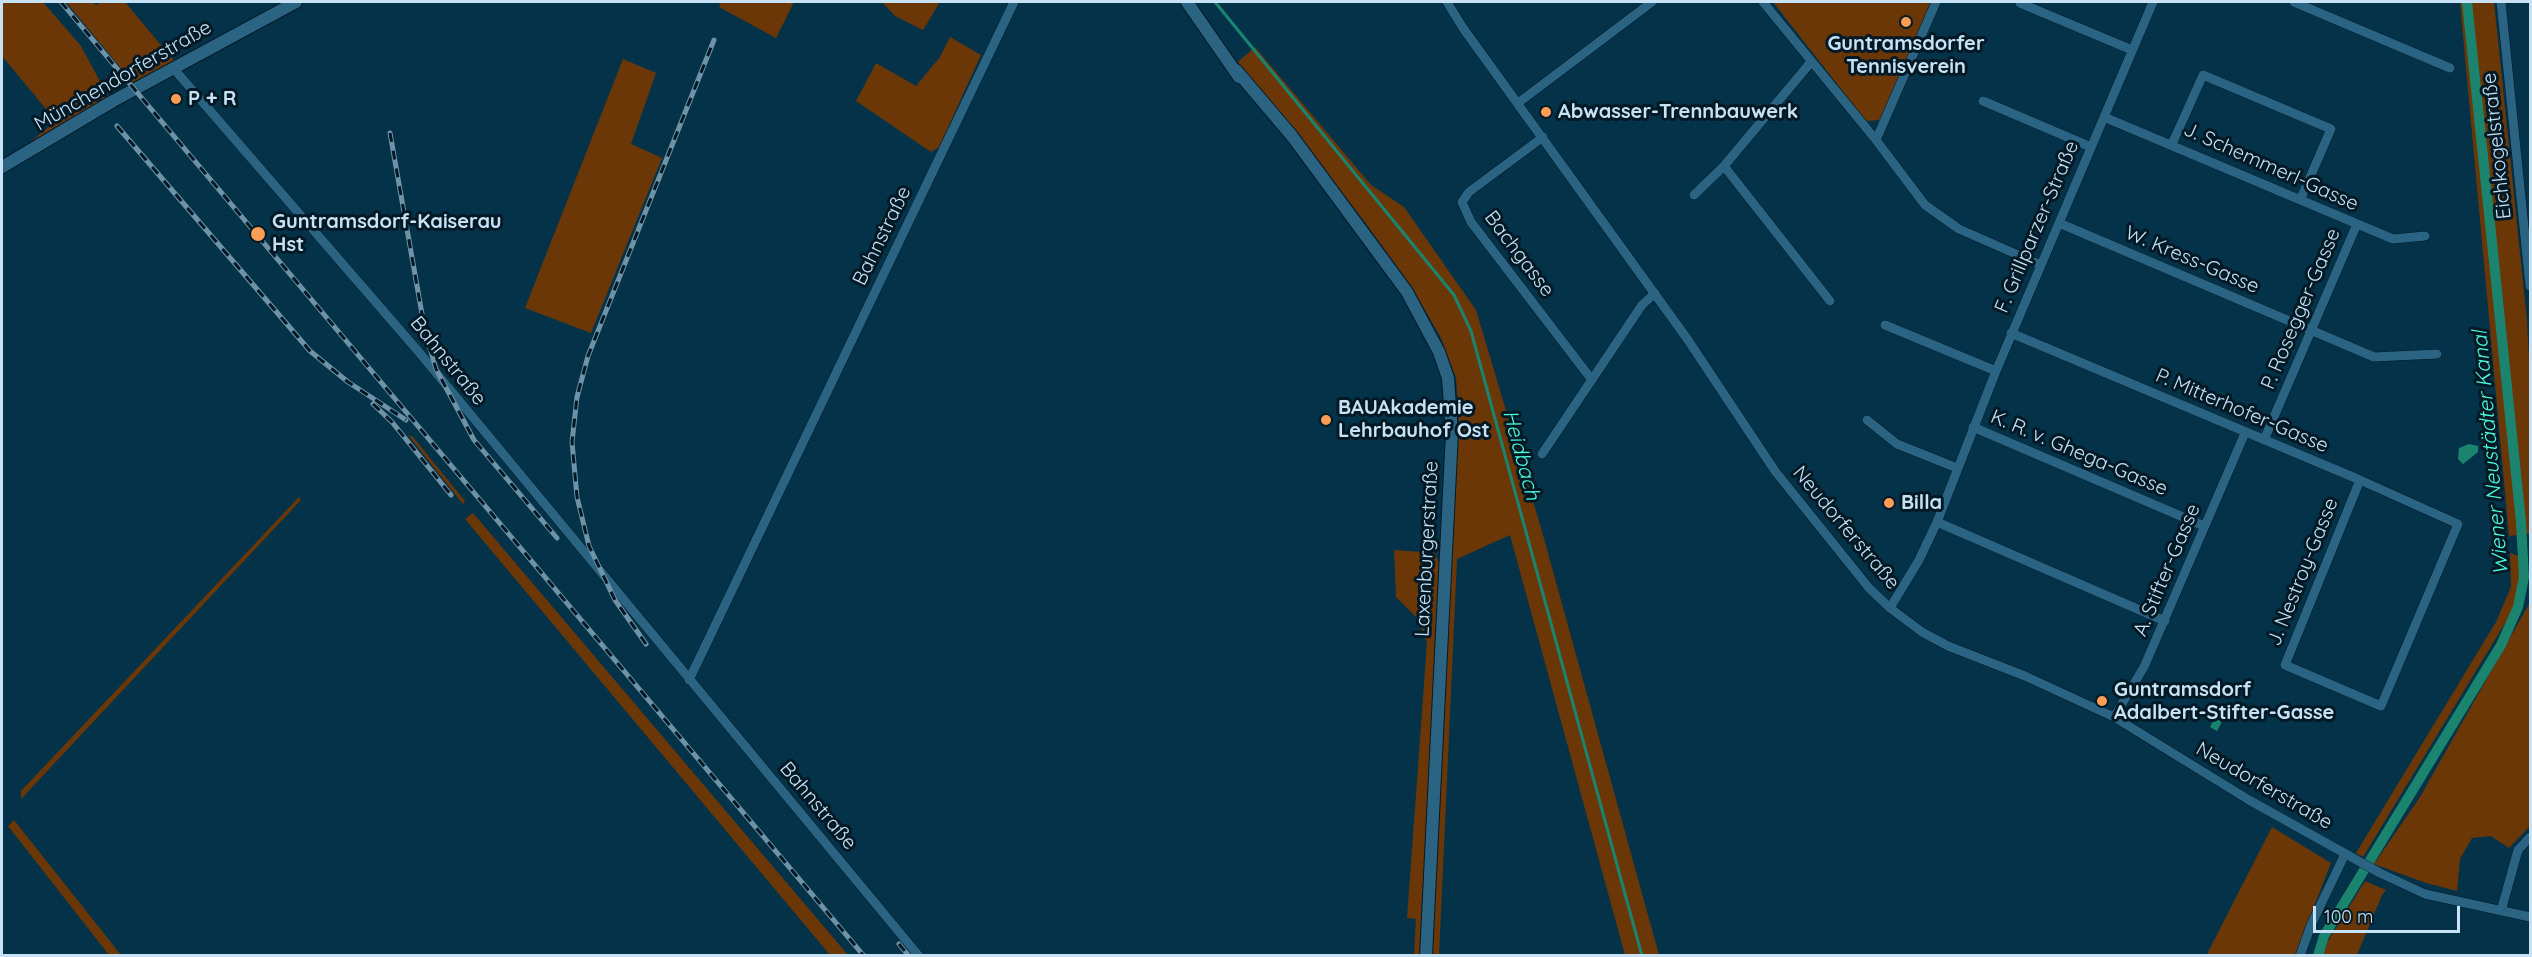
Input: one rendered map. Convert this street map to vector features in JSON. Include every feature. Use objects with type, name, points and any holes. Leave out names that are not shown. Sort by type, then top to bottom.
[{"type":"street","name":"Münchendorferstraße","points":[[2,167],[120,97],[296,2]]},
{"type":"street","name":"Bahnstraße","points":[[688,680],[1014,2]]},
{"type":"street","name":"Laxenburgerstraße","points":[[1187,2],[1202,26],[1236,70],[1251,84],[1292,136],[1407,292],[1439,352],[1448,378],[1452,404],[1426,956]]},
{"type":"street","points":[[1518,103],[1652,2]]},
{"type":"street","points":[[1763,2],[1876,140],[1925,205],[1959,229],[2040,265]]},
{"type":"street","points":[[1876,140],[1936,2]]},
{"type":"street","name":"F. Grillparzer-Straße","points":[[1890,608],[1919,560],[1937,522],[2011,333],[2153,2]]},
{"type":"street","points":[[2294,2],[2450,68]]},
{"type":"street","name":"Eichkogelstraße","points":[[2501,2],[2530,286]]},
{"type":"street","name":"Neudorferstraße","points":[[1451,3],[1463,28],[1655,293],[1775,471],[1869,588],[1890,608],[1922,632],[1948,646],[2025,676],[2114,717],[2249,800],[2380,873],[2426,894],[2530,917]]},
{"type":"street","points":[[2020,3],[2132,50]]},
{"type":"street","points":[[1694,195],[1724,166],[1811,62]]},
{"type":"street","name":"Bahnstraße","points":[[174,69],[418,351],[688,680],[919,956]]},
{"type":"street","points":[[2172,144],[2203,75],[2278,106],[2331,129],[2301,198]]},
{"type":"street","points":[[1983,101],[2091,147]]},
{"type":"street","name":"J. Schemmerl-Gasse","points":[[2104,117],[2301,198],[2393,239],[2426,236]]},
{"type":"street","name":"Bachgasse","points":[[1543,137],[1469,192],[1462,202],[1471,222],[1592,380]]},
{"type":"street","points":[[1724,166],[1830,301]]},
{"type":"street","name":"W. Kress-Gasse","points":[[2059,223],[2374,357],[2437,354]]},
{"type":"street","name":"P. Rosegger-Gasse","points":[[2264,440],[2357,224]]},
{"type":"street","points":[[1542,454],[1642,305],[1655,293]]},
{"type":"street","points":[[1884,325],[1996,371]]},
{"type":"street","name":"P. Mitterhofer-Gasse","points":[[2011,333],[2360,480],[2458,524]]},
{"type":"street","points":[[1867,420],[1898,444],[1957,468]]},
{"type":"street","name":"K. R. v. Ghega-Gasse","points":[[1973,428],[2204,526]]},
{"type":"street","name":"A. Stifter-Gasse","points":[[2114,717],[2144,667],[2245,433]]},
{"type":"street","name":"J. Nestroy-Gasse","points":[[2360,480],[2285,665],[2380,706],[2458,524]]},
{"type":"street","points":[[1937,522],[2165,621]]},
{"type":"street","points":[[2501,911],[2518,850],[2530,837]]},
{"type":"street","points":[[2300,956],[2311,925],[2348,856]]},
{"type":"shaded area","points":[[2,2],[43,2],[81,46],[103,87],[105,98],[29,143],[56,121],[2,56]]},
{"type":"shaded area","points":[[66,2],[92,2],[96,5],[101,2],[125,2],[175,62],[134,84]]},
{"type":"shaded area","points":[[721,2],[794,2],[776,38],[719,7]]},
{"type":"shaded area","points":[[882,2],[940,2],[923,30],[895,16]]},
{"type":"shaded area","points":[[1773,2],[1932,2],[1880,120],[1866,121]]},
{"type":"shaded area","points":[[2460,2],[2494,2],[2527,321],[2530,377],[2530,534],[2509,536]]},
{"type":"shaded area","points":[[950,37],[981,55],[939,147],[931,152],[856,101],[876,63],[916,86],[940,57]]},
{"type":"shaded area","points":[[1255,47],[1371,185],[1404,207],[1476,310],[1541,528],[1659,955],[1625,955],[1510,535],[1457,559],[1439,955],[1431,955],[1459,414],[1456,378],[1441,338],[1413,289],[1364,221],[1238,62]]},
{"type":"shaded area","points":[[623,59],[656,73],[631,144],[662,158],[591,333],[525,308]]},
{"type":"shaded area","points":[[408,435],[413,437],[465,501],[463,504]]},
{"type":"shaded area","points":[[2469,444],[2478,446],[2478,452],[2463,464],[2458,459],[2459,448]]},
{"type":"shaded area","points":[[299,497],[301,500],[21,799],[21,791]]},
{"type":"shaded area","points":[[473,513],[848,955],[830,955],[465,519]]},
{"type":"shaded area","points":[[1394,550],[1435,553],[1441,568],[1421,955],[1414,955],[1416,919],[1407,918],[1427,643],[1418,619],[1396,597]]},
{"type":"shaded area","points":[[2510,553],[2519,556],[2519,580],[2513,610],[2363,857],[2356,853],[2496,622],[2511,587]]},
{"type":"shaded area","points":[[2530,572],[2530,826],[2509,848],[2491,836],[2472,838],[2460,859],[2457,891],[2426,883],[2374,864],[2420,797],[2529,604]]},
{"type":"shaded area","points":[[2220,708],[2227,712],[2217,731],[2210,727]]},
{"type":"shaded area","points":[[14,820],[121,955],[109,955],[8,826]]},
{"type":"shaded area","points":[[2272,827],[2331,863],[2295,955],[2206,956]]},
{"type":"shaded area","points":[[2365,881],[2386,890],[2357,955],[2323,955],[2328,941]]},
{"type":"waterway","name":"Heidbach","points":[[1215,2],[1454,295],[1471,331],[1642,956]]},
{"type":"waterway","name":"Wiener Neustädter Kanal","points":[[2318,956],[2324,936],[2501,645],[2518,607],[2524,577],[2521,522],[2467,2]]},
{"type":"railway","points":[[61,2],[864,956]]},
{"type":"railway","points":[[646,644],[615,600],[589,546],[577,497],[572,442],[577,397],[588,356],[714,40]]},
{"type":"railway","points":[[117,126],[310,351],[348,382],[406,420]]},
{"type":"railway","points":[[390,133],[425,331],[436,369],[474,440],[557,538]]},
{"type":"railway","points":[[373,404],[392,422],[451,495]]},
{"type":"railway","points":[[899,944],[909,956]]},
{"type":"place","name":"Guntramsdorfer Tennisverein","points":[[1906,22]]},
{"type":"place","name":"P + R","points":[[176,99]]},
{"type":"place","name":"Abwasser-Trennbauwerk","points":[[1546,112]]},
{"type":"place","name":"Guntramsdorf-Kaiserau Hst","points":[[258,234]]},
{"type":"place","name":"BAUAkademie Lehrbauhof Ost","points":[[1326,420]]},
{"type":"place","name":"Billa","points":[[1889,503]]},
{"type":"place","name":"Guntramsdorf Adalbert-Stifter-Gasse","points":[[2102,701]]}]
